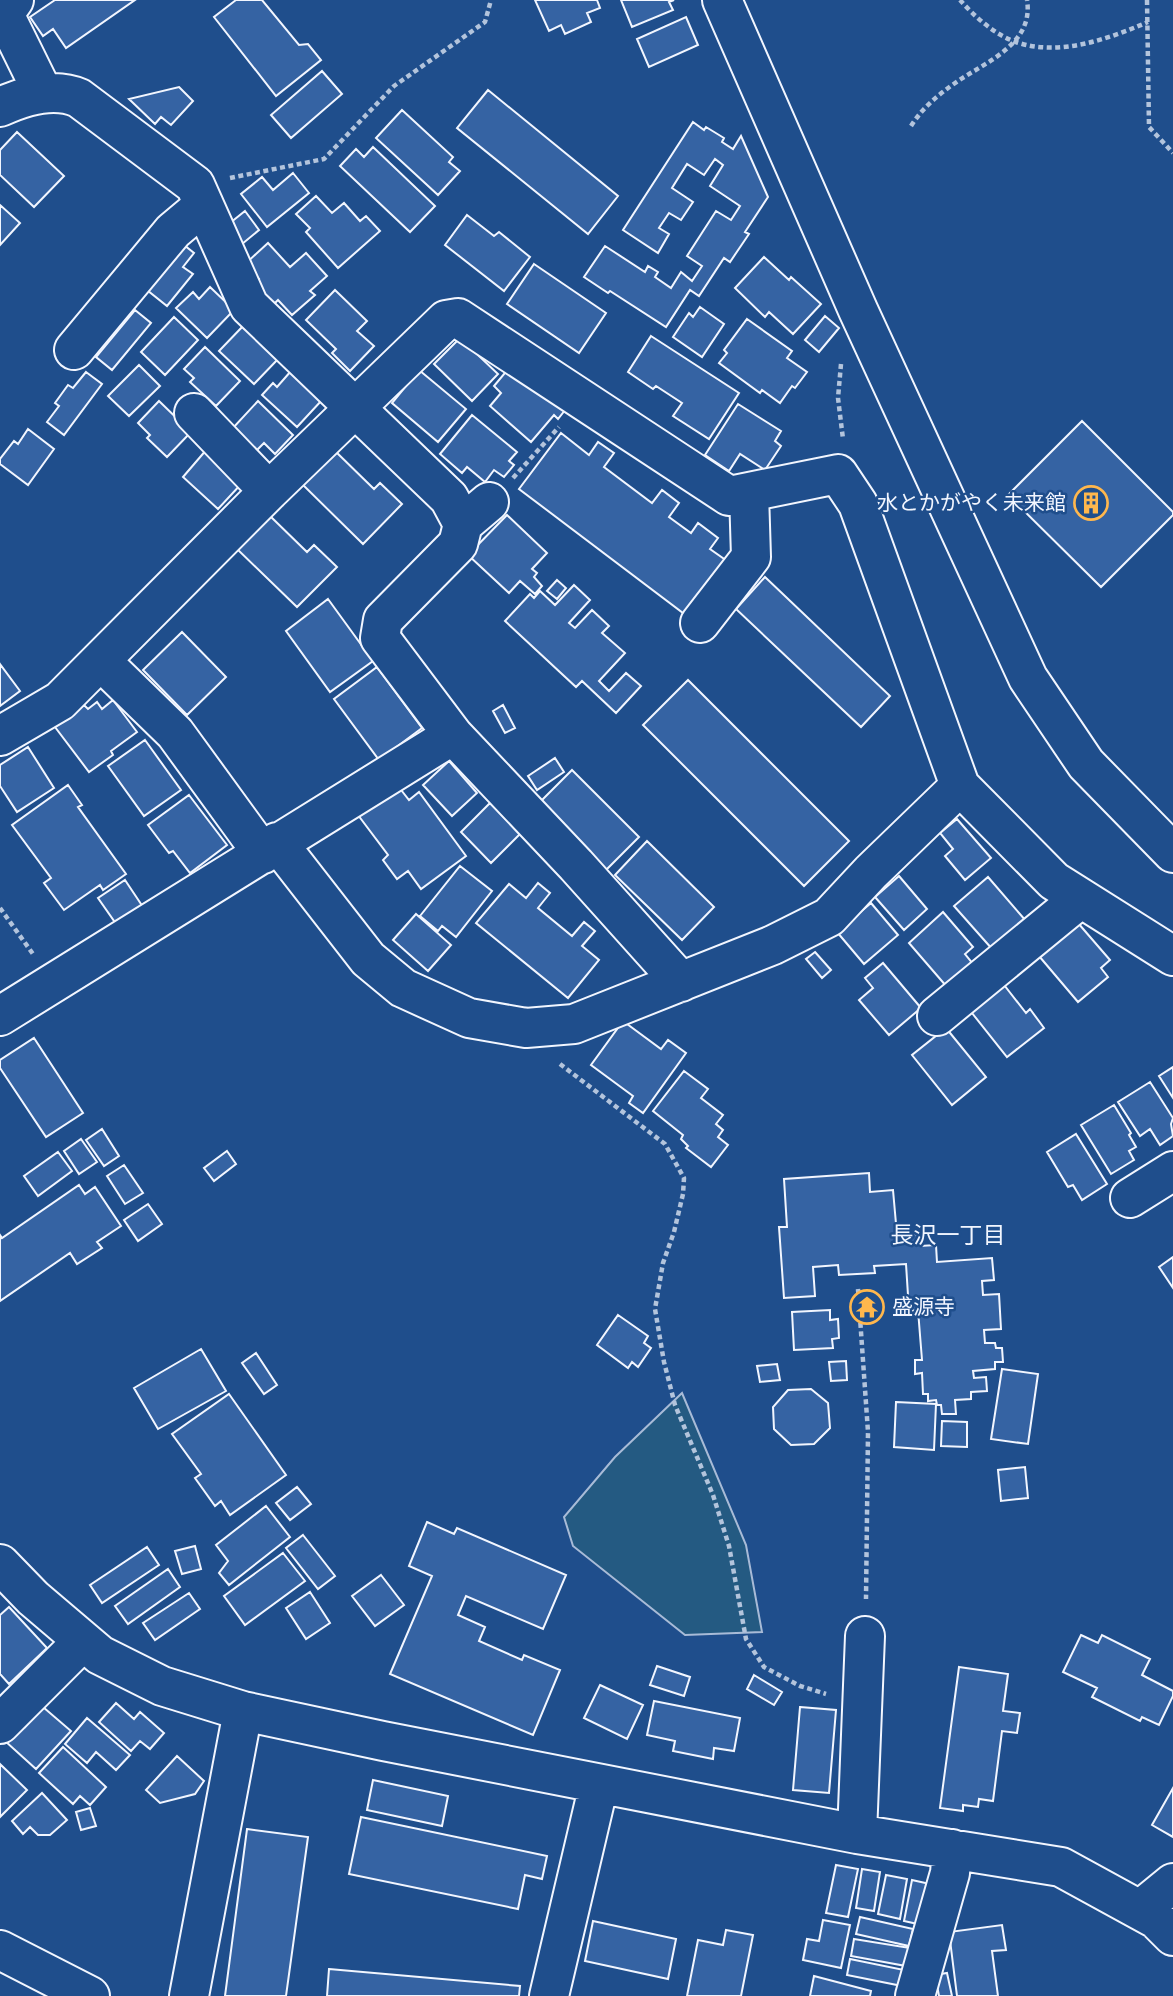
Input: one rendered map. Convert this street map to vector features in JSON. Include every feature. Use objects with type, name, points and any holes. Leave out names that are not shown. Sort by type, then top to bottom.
[{"type":"street","points":[[14,0],[4,14],[43,93]]},
{"type":"street","points":[[723,0],[858,310],[1028,678],[1086,764],[1173,853]]},
{"type":"street","points":[[0,107],[43,93],[67,93],[79,98],[199,195],[249,306],[449,498],[487,503],[458,544],[383,620],[380,638],[453,735],[576,865],[681,982]]},
{"type":"street","points":[[74,350],[173,231],[199,195]]},
{"type":"street","points":[[0,736],[60,701],[269,491],[446,320],[457,318],[729,496],[838,474],[858,504],[960,786],[1054,881],[1173,956]]},
{"type":"street","points":[[194,413],[269,491]]},
{"type":"street","points":[[700,623],[751,557],[749,492]]},
{"type":"street","points":[[101,661],[175,733],[270,848],[368,959],[403,988],[469,1018],[526,1028],[574,1024],[773,945],[829,916],[960,786]]},
{"type":"street","points":[[0,1016],[453,735]]},
{"type":"street","points":[[937,1016],[1081,898]]},
{"type":"street","points":[[1130,1198],[1173,1171]]},
{"type":"street","points":[[0,1564],[33,1598],[100,1655],[162,1686],[243,1711],[599,1784],[857,1834],[1060,1867],[1156,1919],[1173,1936]]},
{"type":"street","points":[[857,1834],[865,1636]]},
{"type":"street","points":[[0,1724],[83,1641]]},
{"type":"street","points":[[189,1996],[243,1711]]},
{"type":"street","points":[[549,1996],[599,1784]]},
{"type":"street","points":[[915,1996],[950,1872],[952,1849]]},
{"type":"street","points":[[1140,1910],[1173,1884]]},
{"type":"street","points":[[0,1950],[90,1996]]},
{"type":"path","points":[[199,195],[324,159],[394,86],[485,22],[491,0]]},
{"type":"path","points":[[960,0],[987,25],[1015,42],[1053,48],[1106,40],[1148,22]]},
{"type":"path","points":[[911,126],[922,108],[1015,42],[1026,26],[1029,12],[1027,0]]},
{"type":"path","points":[[1147,0],[1149,127],[1173,153]]},
{"type":"path","points":[[838,474],[844,453],[838,398],[842,346],[858,310]]},
{"type":"path","points":[[487,503],[563,424]]},
{"type":"path","points":[[0,908],[54,983]]},
{"type":"path","points":[[526,1028],[542,1050],[665,1144],[684,1178],[683,1194],[663,1263],[655,1308],[675,1405],[713,1495],[729,1546],[746,1639],[764,1667],[800,1686],[862,1705]]},
{"type":"path","points":[[858,1289],[868,1432],[865,1636]]},
{"type":"shaded area","points":[[682,1393],[746,1545],[762,1632],[685,1635],[573,1546],[564,1517],[615,1457]]},
{"type":"building","points":[[55,0],[135,0],[66,48],[53,29],[43,36],[30,17]]},
{"type":"building","points":[[236,0],[262,0],[299,45],[308,44],[321,60],[276,96],[214,17]]},
{"type":"building","points":[[535,0],[597,0],[600,8],[587,13],[591,22],[565,34],[561,25],[549,31]]},
{"type":"building","points":[[621,0],[674,0],[669,2],[673,10],[632,27]]},
{"type":"building","points":[[686,17],[698,45],[649,67],[637,39]]},
{"type":"building","points":[[322,71],[342,94],[291,138],[271,115]]},
{"type":"building","points":[[179,87],[193,101],[171,125],[161,117],[155,124],[129,99]]},
{"type":"building","points":[[488,90],[618,196],[588,234],[457,128]]},
{"type":"building","points":[[402,110],[453,157],[449,162],[460,171],[438,195],[376,138]]},
{"type":"building","points":[[693,122],[724,138],[722,142],[733,149],[741,136],[768,197],[745,232],[749,234],[730,262],[724,258],[699,296],[690,290],[666,327],[584,277],[605,246],[645,272],[648,266],[658,272],[655,277],[671,288],[681,272],[692,281],[702,266],[687,256],[716,211],[731,220],[740,206],[710,186],[723,165],[715,159],[704,175],[687,164],[672,188],[693,202],[681,220],[669,213],[659,228],[669,234],[658,253],[623,230]]},
{"type":"building","points":[[17,132],[64,176],[34,207],[0,175],[0,150]]},
{"type":"building","points":[[373,147],[435,206],[410,232],[340,166],[356,149],[364,157]]},
{"type":"building","points":[[293,173],[309,193],[267,227],[241,194],[262,177],[273,190]]},
{"type":"building","points":[[316,196],[332,213],[344,203],[360,221],[366,216],[380,231],[338,268],[306,232],[310,228],[296,214]]},
{"type":"building","points":[[0,205],[20,223],[0,245]]},
{"type":"building","points":[[245,211],[259,230],[236,249],[225,227]]},
{"type":"building","points":[[467,215],[494,236],[499,232],[530,257],[504,291],[445,245]]},
{"type":"building","points":[[268,243],[290,267],[306,253],[327,276],[310,291],[315,295],[292,315],[278,300],[273,305],[254,284],[259,279],[245,264]]},
{"type":"building","points":[[184,245],[194,253],[183,267],[193,274],[167,306],[147,290]]},
{"type":"building","points":[[764,257],[821,304],[793,334],[769,312],[765,317],[735,288]]},
{"type":"building","points":[[534,264],[606,313],[579,353],[507,304]]},
{"type":"building","points":[[210,287],[234,310],[207,338],[176,308],[193,292],[199,299]]},
{"type":"building","points":[[335,290],[367,321],[357,331],[374,346],[350,371],[332,353],[336,349],[306,320]]},
{"type":"building","points":[[700,307],[724,324],[702,357],[673,337],[689,313],[693,317]]},
{"type":"building","points":[[135,310],[151,323],[112,370],[96,357]]},
{"type":"building","points":[[825,316],[839,328],[819,352],[805,340]]},
{"type":"building","points":[[174,317],[198,340],[165,375],[141,352]]},
{"type":"building","points":[[747,319],[792,351],[787,358],[807,372],[795,388],[792,386],[780,403],[762,390],[760,393],[719,363],[727,353],[724,350]]},
{"type":"building","points":[[245,324],[280,357],[254,384],[219,351]]},
{"type":"building","points":[[651,336],[739,393],[709,439],[673,416],[682,403],[656,386],[653,389],[628,372]]},
{"type":"building","points":[[460,338],[498,374],[472,401],[434,364]]},
{"type":"building","points":[[205,347],[240,381],[216,406],[190,382],[194,378],[184,369]]},
{"type":"building","points":[[139,365],[160,386],[129,416],[108,396]]},
{"type":"building","points":[[509,368],[569,405],[558,419],[554,415],[531,442],[490,406],[501,393],[494,386]]},
{"type":"building","points":[[419,370],[466,409],[438,442],[392,403]]},
{"type":"building","points":[[291,371],[322,400],[297,427],[262,395],[273,383],[277,387]]},
{"type":"building","points":[[86,372],[102,384],[64,435],[47,422],[59,406],[55,403],[68,385],[73,388]]},
{"type":"building","points":[[159,401],[191,432],[167,457],[147,438],[150,435],[138,423]]},
{"type":"building","points":[[258,401],[293,435],[275,454],[264,443],[255,452],[232,429]]},
{"type":"building","points":[[738,404],[781,431],[775,441],[781,446],[765,470],[740,454],[729,471],[705,455]]},
{"type":"building","points":[[472,415],[517,452],[509,461],[514,465],[504,477],[494,470],[485,482],[467,467],[462,473],[440,454]]},
{"type":"building","name":"水とかがやく未来館","points":[[1082,421],[1173,512],[1101,587],[1008,495]]},
{"type":"building","points":[[28,429],[54,449],[28,485],[0,464],[0,459],[14,441],[18,444]]},
{"type":"building","points":[[561,433],[589,455],[598,442],[614,453],[604,467],[652,503],[662,490],[679,503],[669,517],[691,533],[698,523],[718,538],[710,549],[727,561],[687,616],[519,489]]},
{"type":"building","points":[[332,448],[374,489],[380,483],[402,504],[363,544],[299,481]]},
{"type":"building","points":[[207,449],[243,482],[218,509],[183,477]]},
{"type":"building","points":[[268,514],[307,552],[314,545],[337,567],[297,607],[236,548]]},
{"type":"building","points":[[507,515],[547,553],[532,569],[537,573],[534,577],[542,586],[535,594],[520,581],[509,593],[468,555]]},
{"type":"building","points":[[765,577],[890,696],[861,727],[736,609]]},
{"type":"building","points":[[557,580],[566,588],[557,599],[547,591]]},
{"type":"building","points":[[574,585],[590,600],[569,623],[575,628],[592,610],[609,626],[602,633],[625,653],[599,681],[609,691],[626,673],[641,686],[616,713],[582,681],[576,687],[505,621],[530,594],[534,598],[540,591],[555,605]]},
{"type":"building","points":[[328,599],[373,661],[330,692],[286,631]]},
{"type":"building","points":[[182,632],[226,677],[187,715],[143,670]]},
{"type":"building","points":[[0,664],[20,691],[0,706]]},
{"type":"building","points":[[377,667],[422,728],[379,760],[334,699]]},
{"type":"building","points":[[688,680],[849,841],[804,886],[643,725]]},
{"type":"building","points":[[113,700],[137,732],[111,751],[113,755],[89,772],[55,727],[84,705],[88,709],[97,702],[102,709]]},
{"type":"building","points":[[503,705],[515,728],[505,733],[493,711]]},
{"type":"building","points":[[145,740],[181,790],[144,816],[108,766]]},
{"type":"building","points":[[28,747],[54,788],[17,812],[0,786],[0,765]]},
{"type":"building","points":[[555,758],[564,772],[537,790],[528,776]]},
{"type":"building","points":[[449,761],[477,793],[452,816],[423,785]]},
{"type":"building","points":[[572,770],[639,837],[606,870],[539,803]]},
{"type":"building","points":[[68,785],[82,805],[78,807],[126,874],[103,890],[100,885],[64,910],[44,883],[51,878],[12,825]]},
{"type":"building","points":[[398,786],[409,800],[419,792],[466,856],[421,889],[408,871],[397,879],[383,860],[388,855],[358,815]]},
{"type":"building","points":[[189,795],[227,845],[190,873],[173,851],[169,853],[148,825]]},
{"type":"building","points":[[490,803],[520,834],[491,863],[461,832]]},
{"type":"building","points":[[957,819],[991,858],[965,880],[945,856],[953,849],[940,833]]},
{"type":"building","points":[[647,841],[714,907],[682,940],[615,875]]},
{"type":"building","points":[[460,866],[492,891],[456,937],[442,926],[438,931],[420,916]]},
{"type":"building","points":[[899,876],[927,909],[904,930],[875,897]]},
{"type":"building","points":[[988,877],[1026,921],[993,950],[954,906]]},
{"type":"building","points":[[125,880],[145,910],[119,928],[98,898]]},
{"type":"building","points":[[538,883],[550,893],[538,908],[572,936],[584,922],[595,931],[582,946],[599,960],[568,998],[476,923],[509,884],[526,898]]},
{"type":"building","points":[[871,903],[898,935],[864,964],[837,932]]},
{"type":"building","points":[[943,912],[973,947],[965,954],[973,964],[947,987],[909,943]]},
{"type":"building","points":[[416,914],[451,945],[428,971],[393,940]]},
{"type":"building","points":[[1078,923],[1110,960],[1101,968],[1108,977],[1078,1002],[1039,956]]},
{"type":"building","points":[[815,952],[831,970],[822,978],[806,959]]},
{"type":"building","points":[[883,963],[921,1008],[889,1035],[859,1000],[873,988],[865,978]]},
{"type":"building","points":[[1001,981],[1026,1013],[1030,1009],[1044,1028],[1007,1057],[968,1008]]},
{"type":"building","points":[[623,1021],[661,1049],[668,1040],[686,1053],[643,1113],[629,1103],[633,1096],[591,1065]]},
{"type":"building","points":[[946,1028],[986,1077],[952,1105],[912,1055]]},
{"type":"building","points":[[34,1038],[83,1113],[46,1137],[0,1068],[0,1060]]},
{"type":"building","points":[[1173,1067],[1173,1098],[1159,1076]]},
{"type":"building","points":[[684,1071],[708,1089],[701,1098],[723,1115],[716,1124],[723,1130],[718,1137],[728,1145],[711,1167],[686,1148],[688,1146],[681,1139],[683,1135],[653,1111]]},
{"type":"building","points":[[1150,1082],[1173,1118],[1173,1136],[1160,1145],[1150,1129],[1140,1136],[1118,1102]]},
{"type":"building","points":[[1114,1105],[1136,1147],[1129,1151],[1134,1160],[1111,1174],[1081,1125]]},
{"type":"building","points":[[102,1129],[119,1156],[104,1166],[86,1140]]},
{"type":"building","points":[[1076,1134],[1107,1184],[1082,1200],[1073,1185],[1068,1187],[1047,1152]]},
{"type":"building","points":[[81,1139],[97,1162],[79,1174],[64,1151]]},
{"type":"building","points":[[227,1151],[236,1164],[214,1181],[204,1168]]},
{"type":"building","points":[[58,1152],[72,1171],[38,1196],[24,1176]]},
{"type":"building","points":[[124,1165],[143,1193],[125,1204],[107,1176]]},
{"type":"building","points":[[869,1173],[870,1192],[893,1190],[897,1235],[918,1234],[920,1246],[936,1245],[937,1262],[992,1258],[994,1280],[982,1281],[983,1295],[999,1294],[1001,1329],[984,1330],[985,1343],[995,1343],[996,1348],[1002,1348],[1003,1362],[995,1362],[995,1369],[973,1371],[974,1378],[986,1377],[987,1391],[971,1392],[971,1399],[955,1400],[956,1414],[942,1414],[941,1405],[937,1405],[936,1400],[928,1401],[928,1394],[923,1394],[922,1373],[915,1374],[915,1360],[922,1360],[918,1310],[909,1311],[906,1264],[874,1266],[875,1273],[839,1275],[838,1265],[813,1267],[815,1296],[784,1298],[779,1227],[787,1227],[784,1179]]},
{"type":"building","points":[[79,1185],[85,1194],[95,1187],[121,1226],[97,1242],[102,1248],[77,1264],[70,1253],[0,1301],[0,1235],[2,1238]]},
{"type":"building","points":[[148,1204],[162,1224],[138,1241],[124,1220]]},
{"type":"building","points":[[1173,1257],[1173,1288],[1159,1267]]},
{"type":"building","points":[[830,1310],[830,1320],[838,1319],[839,1338],[832,1339],[833,1348],[794,1350],[792,1312]]},
{"type":"building","points":[[618,1315],[648,1336],[644,1343],[651,1348],[638,1367],[632,1362],[628,1368],[597,1345]]},
{"type":"building","points":[[201,1349],[226,1391],[158,1429],[134,1388]]},
{"type":"building","points":[[256,1353],[277,1385],[264,1394],[242,1363]]},
{"type":"building","points":[[846,1361],[847,1380],[831,1381],[829,1362]]},
{"type":"building","points":[[777,1364],[780,1380],[760,1382],[757,1366]]},
{"type":"building","points":[[1002,1369],[1038,1374],[1028,1444],[991,1439]]},
{"type":"building","points":[[811,1389],[828,1403],[830,1428],[814,1444],[791,1445],[774,1429],[773,1407],[788,1390]]},
{"type":"building","points":[[229,1394],[286,1475],[230,1515],[221,1501],[215,1506],[195,1478],[201,1474],[172,1434]]},
{"type":"building","points":[[896,1402],[936,1404],[934,1450],[894,1447]]},
{"type":"building","points":[[942,1421],[967,1422],[967,1447],[941,1446]]},
{"type":"building","points":[[1025,1467],[1028,1498],[1001,1501],[998,1470]]},
{"type":"building","points":[[297,1487],[311,1504],[290,1520],[276,1503]]},
{"type":"building","points":[[266,1506],[290,1537],[229,1585],[219,1573],[228,1561],[216,1545]]},
{"type":"building","points":[[427,1522],[454,1534],[457,1528],[566,1575],[543,1629],[466,1596],[458,1615],[485,1627],[479,1641],[522,1660],[524,1655],[560,1670],[533,1735],[390,1674],[432,1576],[409,1566]]},
{"type":"building","points":[[303,1535],[335,1576],[318,1589],[286,1548]]},
{"type":"building","points":[[195,1546],[201,1569],[182,1574],[175,1551]]},
{"type":"building","points":[[147,1547],[159,1565],[102,1603],[90,1585]]},
{"type":"building","points":[[283,1553],[305,1581],[245,1625],[224,1596]]},
{"type":"building","points":[[168,1569],[180,1587],[128,1624],[115,1606]]},
{"type":"building","points":[[381,1575],[404,1605],[375,1626],[352,1596]]},
{"type":"building","points":[[310,1592],[330,1623],[306,1639],[286,1608]]},
{"type":"building","points":[[189,1593],[200,1609],[155,1640],[143,1623]]},
{"type":"building","points":[[9,1607],[47,1648],[9,1684],[0,1674],[0,1615]]},
{"type":"building","points":[[1081,1635],[1098,1643],[1102,1635],[1150,1659],[1142,1675],[1173,1691],[1159,1725],[1142,1717],[1140,1721],[1092,1697],[1097,1688],[1063,1672]]},
{"type":"building","points":[[657,1666],[690,1677],[684,1696],[650,1685]]},
{"type":"building","points":[[959,1667],[1008,1674],[1003,1711],[1020,1713],[1017,1733],[1002,1731],[993,1801],[979,1799],[978,1807],[963,1805],[963,1811],[940,1808]]},
{"type":"building","points":[[754,1675],[782,1692],[774,1705],[747,1689]]},
{"type":"building","points":[[600,1685],[643,1705],[627,1739],[584,1718]]},
{"type":"building","points":[[654,1701],[740,1718],[734,1751],[714,1748],[713,1759],[673,1751],[675,1741],[647,1735]]},
{"type":"building","points":[[116,1703],[134,1719],[140,1712],[164,1733],[150,1749],[140,1741],[131,1751],[99,1722]]},
{"type":"building","points":[[43,1707],[71,1731],[36,1769],[5,1741],[21,1723],[25,1727]]},
{"type":"building","points":[[800,1707],[836,1710],[829,1793],[793,1790]]},
{"type":"building","points":[[87,1718],[130,1755],[116,1770],[96,1752],[87,1763],[65,1744]]},
{"type":"building","points":[[63,1747],[106,1787],[90,1805],[80,1796],[73,1804],[39,1773]]},
{"type":"building","points":[[177,1756],[204,1781],[195,1794],[160,1803],[146,1790]]},
{"type":"building","points":[[0,1764],[27,1790],[0,1817]]},
{"type":"building","points":[[373,1780],[448,1796],[442,1826],[367,1810]]},
{"type":"building","points":[[1173,1788],[1173,1837],[1152,1825]]},
{"type":"building","points":[[42,1793],[67,1820],[50,1835],[38,1835],[30,1827],[23,1834],[12,1821]]},
{"type":"building","points":[[90,1808],[96,1826],[81,1830],[76,1812]]},
{"type":"building","points":[[361,1817],[547,1856],[542,1879],[525,1875],[518,1909],[349,1874]]},
{"type":"building","points":[[247,1829],[308,1837],[286,1996],[225,1996]]},
{"type":"building","points":[[836,1865],[858,1869],[848,1917],[826,1913]]},
{"type":"building","points":[[862,1869],[880,1872],[874,1911],[856,1908]]},
{"type":"building","points":[[886,1875],[907,1879],[900,1919],[878,1914]]},
{"type":"building","points":[[912,1880],[930,1884],[922,1925],[904,1921]]},
{"type":"building","points":[[860,1917],[913,1929],[909,1946],[856,1934]]},
{"type":"building","points":[[823,1920],[850,1925],[841,1968],[803,1960],[807,1939],[819,1941]]},
{"type":"building","points":[[593,1921],[676,1939],[668,1979],[585,1961]]},
{"type":"building","points":[[1002,1925],[1006,1950],[992,1951],[998,1996],[957,1996],[949,1932]]},
{"type":"building","points":[[726,1930],[753,1935],[741,1996],[687,1996],[698,1940],[723,1945]]},
{"type":"building","points":[[854,1939],[910,1948],[906,1966],[851,1956]]},
{"type":"building","points":[[850,1959],[904,1970],[902,1986],[847,1975]]},
{"type":"building","points":[[329,1969],[520,1986],[519,1996],[327,1996]]},
{"type":"building","points":[[947,1973],[952,1996],[939,1996],[935,1975]]},
{"type":"building","points":[[814,1976],[871,1991],[870,1996],[810,1996]]},
{"type":"place","name":"水とかがやく未来館","points":[[1091,503]]},
{"type":"place","name":"盛源寺","points":[[867,1307]]},
{"type":"district","name":"長沢一丁目","points":[[948,1235]]}]
